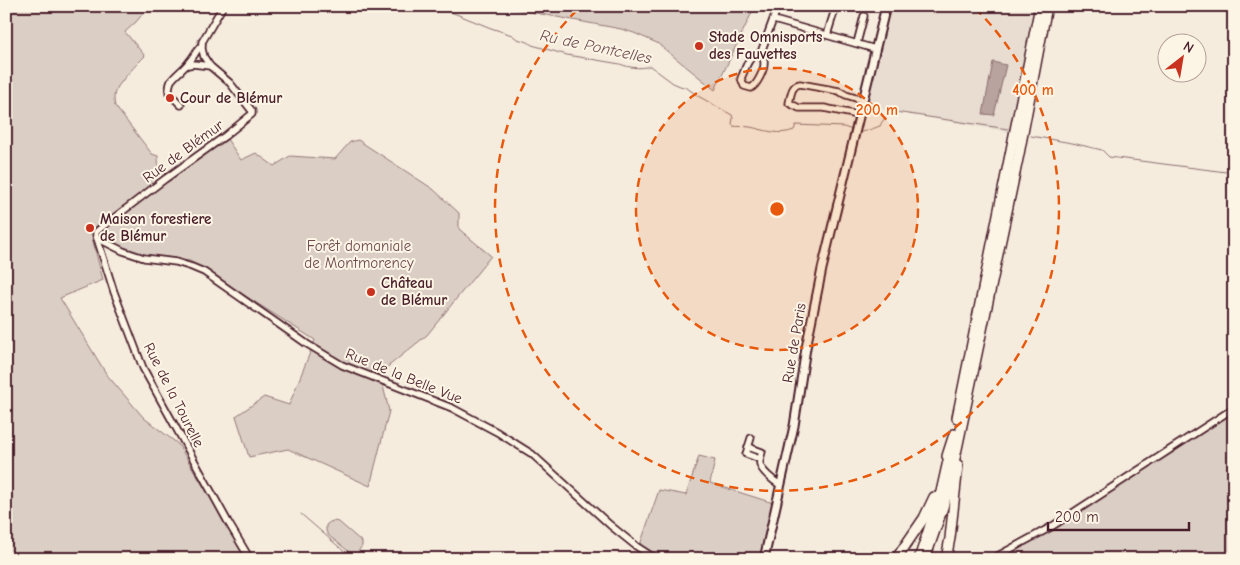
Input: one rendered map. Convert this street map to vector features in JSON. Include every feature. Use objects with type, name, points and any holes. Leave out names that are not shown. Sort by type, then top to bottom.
[{"type":"highway","points":[[918,559],[941,492],[954,434],[1040,6]]},
{"type":"highway","points":[[925,559],[945,499],[967,401],[1015,174],[1047,6]]},
{"type":"highway","points":[[946,558],[967,401]]},
{"type":"highway","points":[[896,559],[931,505],[954,434]]},
{"type":"street","points":[[181,105],[169,93],[169,88],[173,79],[187,65],[202,45],[209,28],[223,6]]},
{"type":"street","points":[[760,55],[778,6]]},
{"type":"street","points":[[827,35],[836,6]]},
{"type":"street","name":"Rue de Paris","points":[[764,559],[794,426],[806,348],[822,269],[886,6]]},
{"type":"street","points":[[857,43],[864,16]]},
{"type":"street","points":[[774,20],[875,49]]},
{"type":"street","name":"Rue de Blémur","points":[[96,236],[96,232],[102,226],[252,114],[252,111],[230,83],[210,66],[204,57],[202,45]]},
{"type":"street","points":[[760,55],[763,58],[764,65],[757,83],[748,88],[744,86],[742,78],[751,57],[760,55]]},
{"type":"street","points":[[187,65],[210,66]]},
{"type":"street","points":[[858,116],[824,108],[799,108],[789,103],[792,90],[797,84],[839,91],[862,100]]},
{"type":"street","name":"Rue de la Tourelle","points":[[96,236],[114,292],[143,368],[250,559]]},
{"type":"street","name":"Rue de la Belle Vue","points":[[96,236],[122,251],[144,258],[176,262],[204,272],[307,344],[342,366],[452,408],[497,432],[532,454],[610,525],[656,559]]},
{"type":"street","points":[[992,559],[1051,528],[1234,408]]},
{"type":"street","points":[[751,438],[746,454],[760,459],[761,467],[780,485]]},
{"type":"shaded area","points":[[887,6],[1036,6],[1009,132],[864,106]]},
{"type":"shaded area","points":[[993,62],[1006,65],[994,115],[983,114]]},
{"type":"green space","name":"Forêt domaniale de Montmorency","points":[[6,6],[149,6],[125,32],[145,56],[129,72],[119,86],[115,92],[114,100],[115,106],[152,154],[158,156],[159,169],[165,182],[227,139],[241,160],[256,153],[274,166],[290,156],[335,159],[350,142],[358,140],[433,189],[459,213],[459,229],[491,256],[427,335],[380,373],[389,411],[370,486],[288,449],[249,457],[236,416],[264,397],[289,405],[315,340],[190,261],[148,256],[125,249],[100,237],[92,238],[103,280],[60,298],[107,375],[144,418],[178,444],[247,559],[6,559]]},
{"type":"green space","name":"Stade Omnisports des Fauvettes","points":[[498,6],[755,6],[715,90],[657,43],[634,33]]},
{"type":"green space","points":[[1234,411],[1234,559],[1000,559],[1021,548]]},
{"type":"green space","points":[[699,456],[715,460],[710,483],[773,503],[760,559],[663,559],[640,545],[659,490],[686,495]]},
{"type":"green space","points":[[333,521],[339,522],[362,542],[362,546],[357,553],[352,554],[328,535],[326,525]]},
{"type":"waterway","name":"Ru de Pontcelles","points":[[436,6],[512,35],[532,45],[567,55],[631,67],[642,68],[650,66],[673,83],[687,88],[732,115],[733,126],[777,132],[794,130],[796,125],[844,127],[852,130]]},
{"type":"waterway","name":"Ru de Pontcelles","points":[[859,132],[880,126],[886,117],[895,112],[1008,129]]},
{"type":"waterway","name":"Ru de Pontcelles","points":[[1031,136],[1102,150],[1109,157],[1234,173]]},
{"type":"waterway","points":[[301,514],[353,559]]},
{"type":"place","name":"Stade Omnisports des Fauvettes","points":[[699,46]]},
{"type":"place","name":"Cour de Blémur","points":[[170,98]]},
{"type":"place","name":"Maison forestiere de Blémur","points":[[90,228]]},
{"type":"place","name":"Château de Blémur","points":[[371,292]]}]
